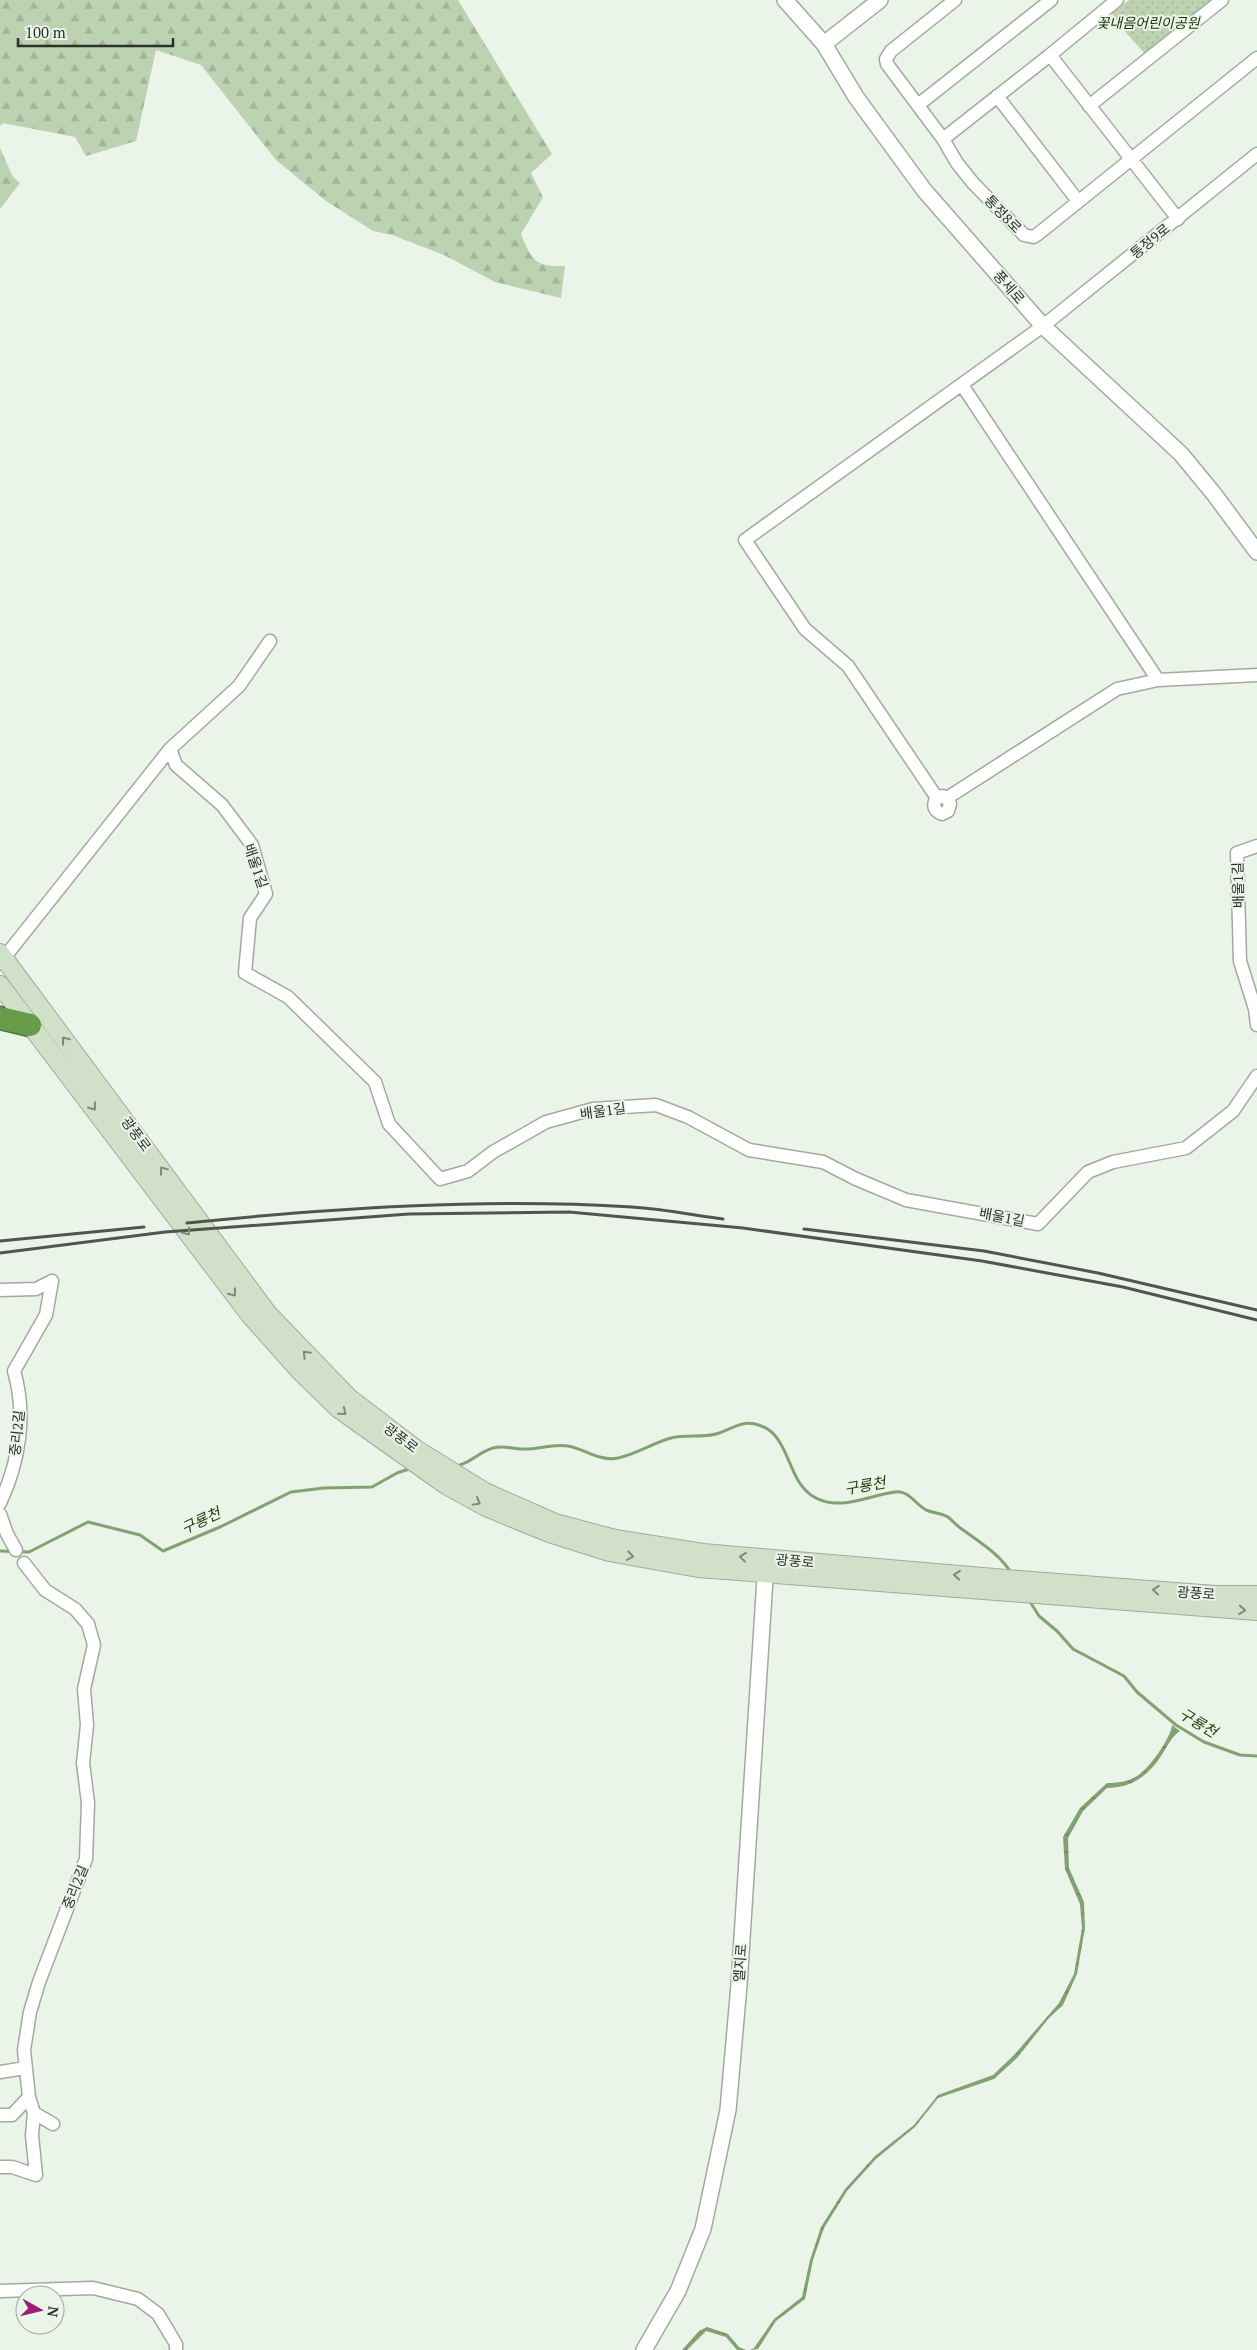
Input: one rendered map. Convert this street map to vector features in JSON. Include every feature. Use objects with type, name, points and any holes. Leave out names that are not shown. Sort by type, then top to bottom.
[{"type":"highway","points":[[0,1018],[30,1025]]},
{"type":"main road","name":"광풍로","points":[[2,958],[192,1209],[268,1314],[349,1398],[417,1450],[485,1492],[555,1523],[615,1540],[703,1553],[766,1567]]},
{"type":"main road","name":"광풍로","points":[[0,985],[250,1315],[299,1370],[332,1402],[373,1435],[446,1485],[486,1507],[549,1533],[609,1552],[698,1568],[766,1567],[1010,1586],[1215,1595],[1257,1595]]},
{"type":"main road","name":"광풍로","points":[[1049,1588],[1257,1611]]},
{"type":"street","name":"풍세로","points":[[785,0],[824,44],[856,97],[924,190],[1043,326],[1181,454],[1214,494],[1257,552]]},
{"type":"street","points":[[824,44],[880,0]]},
{"type":"street","name":"통정8로","points":[[955,0],[891,51],[886,59],[887,64],[973,183],[1024,235],[1033,237],[1257,58]]},
{"type":"street","points":[[918,105],[1051,0]]},
{"type":"street","points":[[943,139],[1117,0]]},
{"type":"street","points":[[1090,106],[1222,0]]},
{"type":"street","points":[[1050,55],[1178,219]]},
{"type":"street","points":[[996,96],[1078,201]]},
{"type":"street","name":"통정9로","points":[[1158,680],[1118,689],[942,798],[848,666],[805,629],[744,540],[1043,326],[1257,154]]},
{"type":"street","points":[[962,384],[1158,680],[1257,675]]},
{"type":"street","points":[[2,958],[170,750],[239,686],[270,641]]},
{"type":"street","name":"배울1길","points":[[170,750],[176,765],[222,806],[252,845],[266,894],[250,918],[245,973],[288,997],[375,1082],[389,1124],[440,1180],[468,1171],[493,1152],[546,1122],[593,1109],[656,1105],[688,1117],[749,1150],[823,1162],[856,1180],[906,1200],[1038,1224],[1088,1172],[1113,1162],[1186,1148],[1233,1111],[1257,1076]]},
{"type":"street","name":"배울1길","points":[[1257,846],[1237,853],[1240,962],[1256,1009],[1257,1025]]},
{"type":"street","name":"중리2길","points":[[0,1290],[36,1288],[52,1280],[46,1315],[14,1372],[19,1390],[21,1418],[16,1457],[9,1484],[0,1503]]},
{"type":"street","points":[[0,1514],[7,1534],[16,1550]]},
{"type":"street","name":"중리2길","points":[[0,2166],[12,2167],[36,2176],[32,2135],[34,2113],[29,2098],[24,2050],[30,2012],[86,1859],[88,1803],[83,1763],[87,1725],[84,1689],[94,1645],[88,1624],[75,1609],[46,1590],[24,1563]]},
{"type":"street","name":"엘지로","points":[[644,2350],[678,2292],[703,2229],[728,2110],[736,2028],[766,1567]]},
{"type":"street","points":[[0,2072],[25,2068]]},
{"type":"street","points":[[0,2116],[12,2114],[29,2098]]},
{"type":"street","points":[[34,2113],[53,2124]]},
{"type":"street","points":[[0,2291],[93,2288],[138,2299],[158,2314],[176,2344],[176,2350]]},
{"type":"green space","points":[[0,0],[458,0],[552,154],[531,173],[543,197],[521,234],[528,251],[536,260],[547,265],[565,266],[561,298],[495,282],[444,255],[392,235],[373,231],[326,201],[276,160],[201,65],[156,50],[136,141],[86,156],[75,137],[3,123],[0,126]]},
{"type":"green space","name":"꽃내음어린이공원","points":[[1129,0],[1212,0],[1146,55],[1121,27],[1112,13]]},
{"type":"green space","points":[[0,148],[13,177],[20,183],[0,209]]},
{"type":"water","points":[[1172,1725],[1180,1731],[1172,1738],[1158,1761],[1133,1782],[1107,1788],[1083,1811],[1068,1838],[1069,1868],[1084,1902],[1085,1928],[1077,1974],[1063,2005],[1049,2018],[1017,2058],[994,2079],[938,2098],[915,2127],[876,2159],[847,2191],[824,2228],[813,2260],[805,2299],[776,2321],[758,2349],[750,2350],[754,2348],[774,2319],[802,2297],[810,2260],[821,2227],[845,2189],[875,2156],[914,2125],[938,2095],[993,2075],[1014,2055],[1059,2003],[1074,1974],[1082,1928],[1080,1904],[1065,1869],[1063,1837],[1080,1808],[1107,1783],[1130,1780],[1142,1773],[1168,1738]]},
{"type":"water","points":[[707,2327],[728,2334],[739,2347],[746,2350],[737,2350],[726,2337],[706,2331],[687,2350],[682,2350],[699,2331]]},
{"type":"waterway","name":"구룡천","points":[[460,1465],[489,1449],[501,1447],[529,1449],[562,1445],[605,1458],[618,1458],[671,1438],[721,1433],[745,1423],[750,1423],[767,1429],[776,1436],[797,1479],[804,1489],[814,1497],[824,1501],[844,1503],[895,1492],[904,1493],[926,1510],[948,1517],[1001,1559],[1012,1574]]},
{"type":"waterway","name":"구룡천","points":[[0,1551],[29,1552],[88,1522],[140,1535],[163,1551],[220,1527],[291,1492],[324,1488],[372,1487],[397,1473],[412,1468]]},
{"type":"waterway","name":"구룡천","points":[[1029,1600],[1039,1616],[1057,1631],[1073,1649],[1124,1676],[1137,1692],[1176,1725],[1204,1742],[1240,1755],[1257,1756]]},
{"type":"railway","points":[[187,1223],[353,1209],[465,1204],[576,1204],[632,1207],[723,1219]]},
{"type":"railway","points":[[0,1253],[165,1232],[409,1214],[569,1212],[743,1228],[982,1261],[1123,1287],[1257,1320]]},
{"type":"railway","points":[[0,1241],[144,1227]]},
{"type":"railway","points":[[804,1229],[984,1251],[1098,1273],[1257,1310]]}]
